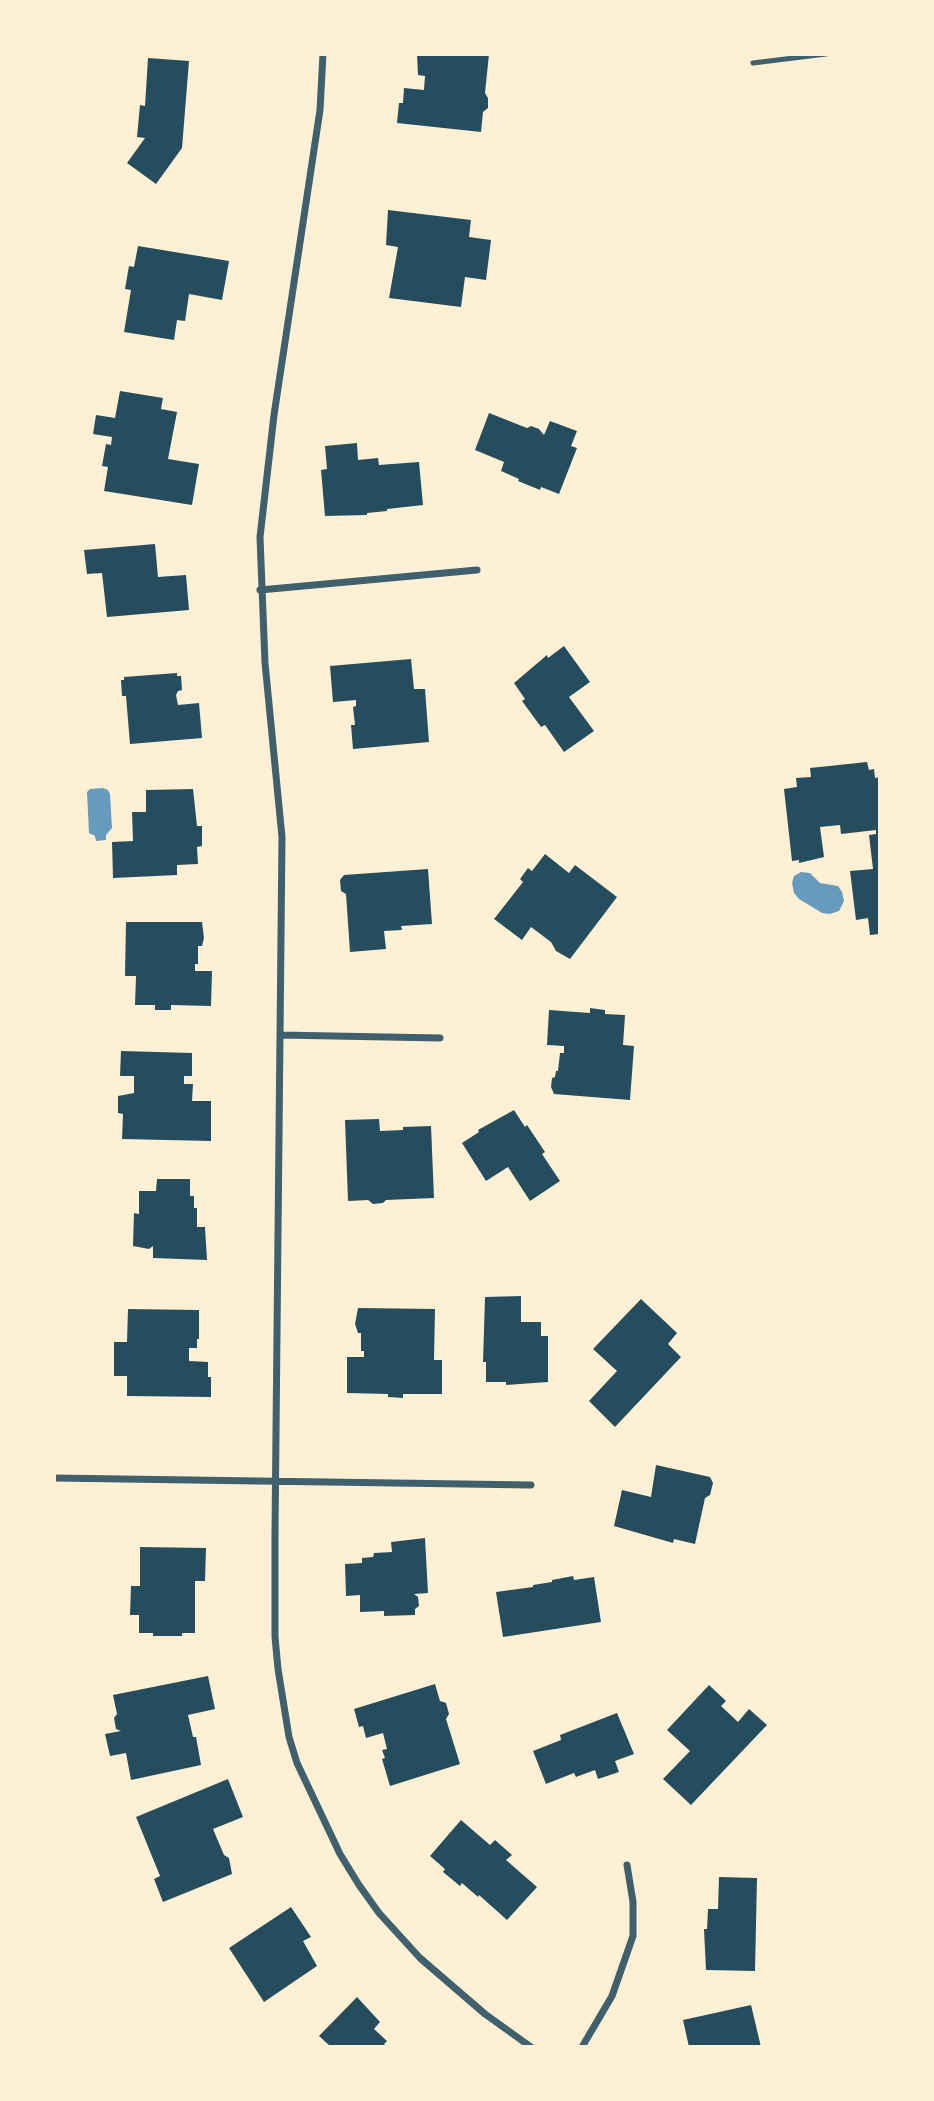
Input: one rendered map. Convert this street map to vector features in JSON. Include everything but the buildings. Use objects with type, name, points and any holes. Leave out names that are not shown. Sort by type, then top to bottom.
[{"type":"street","points":[[323,54],[319,122],[264,492],[260,537],[260,590],[265,663],[282,837],[275,1608],[278,1669],[289,1737],[310,1792],[359,1885],[397,1935],[419,1958],[461,1995],[531,2047]]},
{"type":"street","points":[[260,590],[477,570]]},
{"type":"street","points":[[280,1035],[440,1038]]},
{"type":"street","points":[[54,1478],[531,1485]]},
{"type":"street","points":[[582,2047],[612,1996],[633,1936],[633,1902],[627,1865]]},
{"type":"lane","points":[[753,63],[826,54]]},
{"type":"water","points":[[103,788],[110,794],[112,828],[106,835],[106,840],[96,841],[95,836],[89,833],[87,792],[90,789]]},
{"type":"water","points":[[801,872],[810,873],[820,883],[838,886],[844,901],[839,911],[822,913],[799,899],[794,893],[792,883],[794,876]]}]
